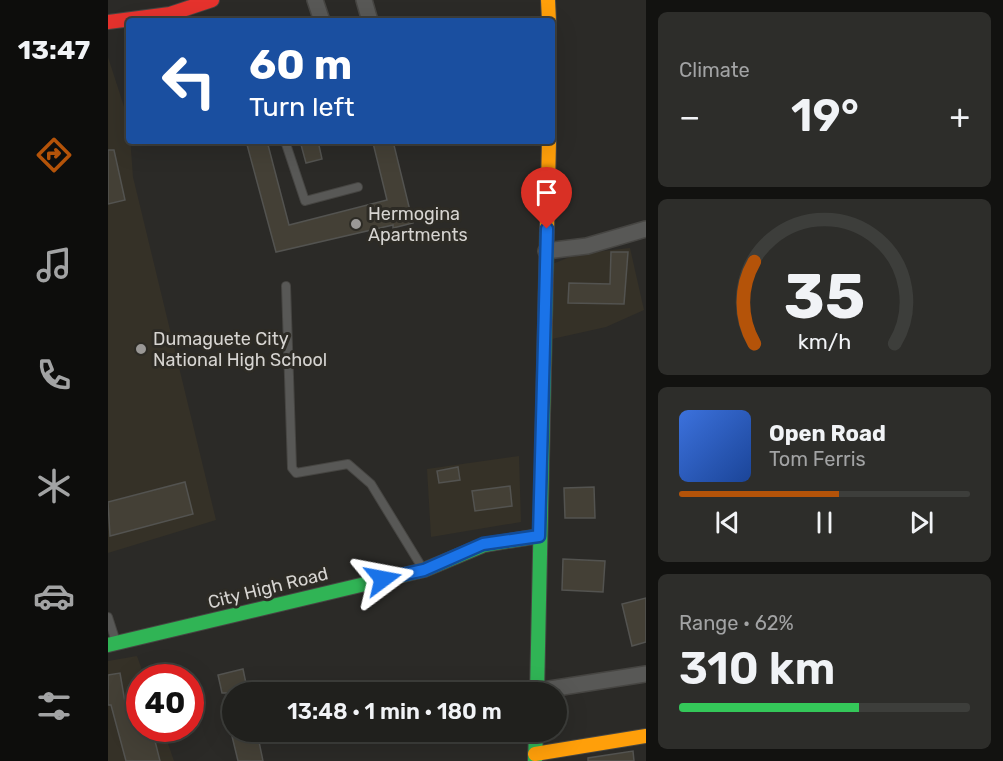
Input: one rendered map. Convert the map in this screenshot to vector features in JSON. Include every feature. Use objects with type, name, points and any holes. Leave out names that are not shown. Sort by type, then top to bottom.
[{"type":"street","points":[[139,18],[170,14],[212,0]]},
{"type":"street","points":[[315,0],[321,18]]},
{"type":"street","points":[[364,0],[369,18]]},
{"type":"street","points":[[548,0],[549,18]]},
{"type":"street","points":[[108,22],[126,20]]},
{"type":"street","points":[[537,682],[549,144]]},
{"type":"street","points":[[546,251],[587,246],[646,229]]},
{"type":"street","name":"City High Road","points":[[112,645],[424,570],[483,544],[539,536]]},
{"type":"street","points":[[567,687],[646,674]]},
{"type":"street","points":[[536,742],[535,757],[646,736]]},
{"type":"lane","points":[[286,144],[305,201],[358,187]]},
{"type":"lane","points":[[286,286],[292,468],[296,473],[348,464],[371,484],[424,570]]},
{"type":"lane","points":[[108,617],[112,645]]},
{"type":"shaded area","name":"Dumaguete City National High School","points":[[108,57],[126,113],[126,144],[131,144],[133,177],[216,520],[108,553]]},
{"type":"shaded area","points":[[630,248],[644,310],[606,327],[552,339],[550,265],[577,254]]},
{"type":"shaded area","points":[[519,456],[521,522],[431,537],[427,469]]},
{"type":"shaded area","points":[[137,656],[140,664],[126,664],[126,742],[167,742],[174,761],[108,761],[108,661]]},
{"type":"building","points":[[247,144],[268,144],[289,225],[387,200],[373,144],[394,144],[413,223],[393,228],[393,225],[276,252]]},
{"type":"building","points":[[301,144],[319,144],[322,159],[306,163]]},
{"type":"building","points":[[108,150],[114,150],[125,200],[108,204]]},
{"type":"building","points":[[611,252],[628,252],[624,304],[568,303],[569,283],[610,284]]},
{"type":"building","points":[[458,467],[460,480],[439,483],[437,471]]},
{"type":"building","points":[[185,482],[193,514],[110,536],[108,502]]},
{"type":"building","points":[[510,486],[512,506],[475,511],[472,491]]},
{"type":"building","points":[[594,487],[595,518],[565,518],[564,488]]},
{"type":"building","points":[[563,559],[605,561],[603,592],[562,590]]},
{"type":"building","points":[[646,598],[646,642],[632,646],[622,604]]},
{"type":"building","points":[[243,669],[246,682],[222,682],[222,693],[218,675]]},
{"type":"building","points":[[120,673],[126,708],[126,742],[155,742],[160,761],[126,761],[111,705],[108,705],[108,675]]},
{"type":"building","points":[[233,742],[259,742],[263,761],[238,761]]},
{"type":"building","points":[[633,751],[634,761],[588,761],[588,758]]},
{"type":"traffic: fast","points":[[537,682],[547,230]]},
{"type":"traffic: fast","points":[[108,645],[424,570],[484,545],[539,536]]},
{"type":"traffic: fast","points":[[535,761],[536,742]]},
{"type":"traffic: slow","points":[[548,0],[549,18]]},
{"type":"traffic: slow","points":[[547,230],[549,144]]},
{"type":"traffic: slow","points":[[535,754],[646,736]]},
{"type":"traffic: jam","points":[[139,18],[170,14],[212,0]]},
{"type":"traffic: jam","points":[[108,22],[126,20]]},
{"type":"place","name":"Hermogina Apartments","points":[[356,224]]},
{"type":"place","name":"Dumaguete City National High School","points":[[141,349]]},
{"type":"route","points":[[383,579],[424,570],[483,544],[539,536],[547,229]]}]
